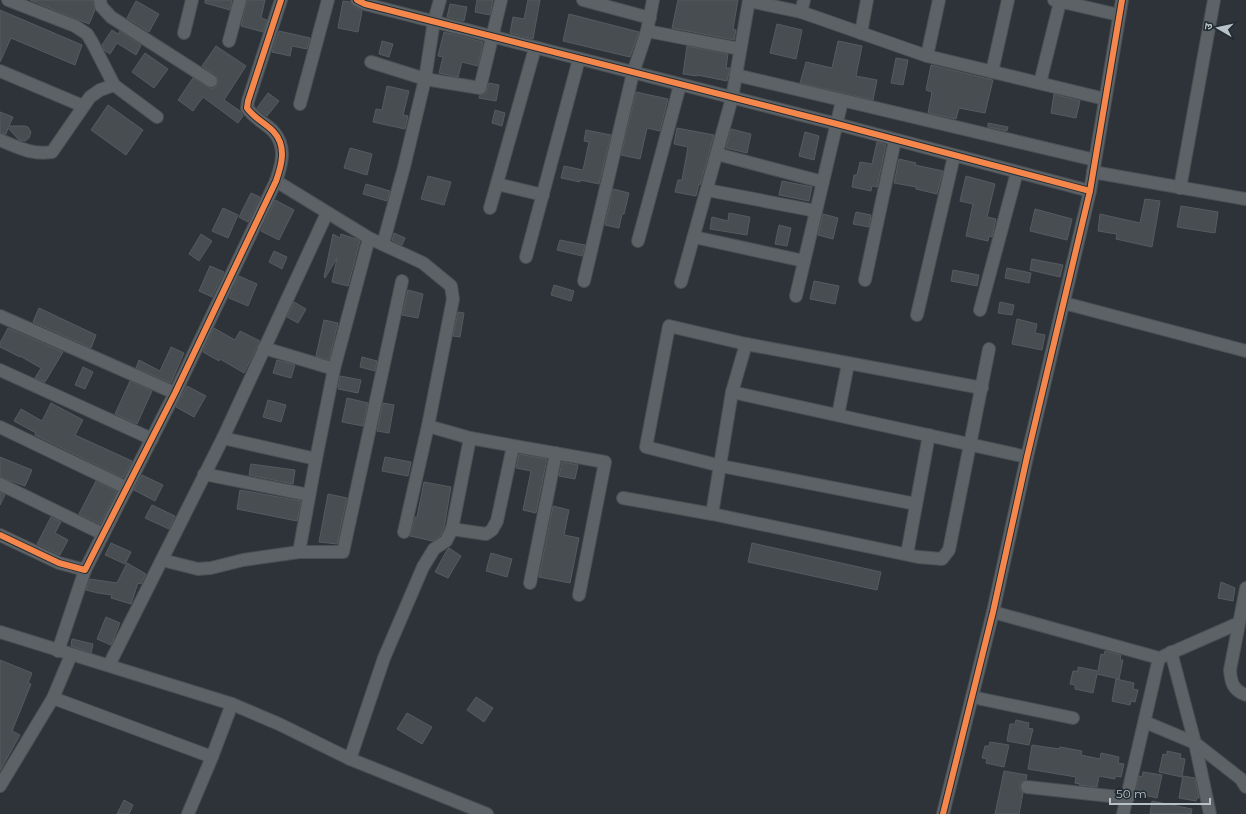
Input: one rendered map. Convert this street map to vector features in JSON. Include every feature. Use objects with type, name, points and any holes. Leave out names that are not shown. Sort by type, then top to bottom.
[{"type":"street","points":[[8,0],[75,26],[87,34],[114,85],[157,116]]},
{"type":"street","points":[[100,0],[101,6],[111,17],[211,81]]},
{"type":"street","points":[[184,33],[192,0]]},
{"type":"street","points":[[229,41],[240,0]]},
{"type":"street","points":[[58,651],[84,570],[175,393],[276,181],[282,164],[280,142],[274,132],[250,113],[247,108],[281,0]]},
{"type":"street","points":[[300,104],[328,0]]},
{"type":"street","points":[[357,0],[364,4],[837,124],[1090,191]]},
{"type":"street","points":[[383,244],[404,167],[425,80],[434,21],[440,0]]},
{"type":"street","points":[[371,62],[425,80],[480,88],[501,0]]},
{"type":"street","points":[[583,0],[650,18]]},
{"type":"street","points":[[584,281],[633,73],[647,31],[653,0]]},
{"type":"street","points":[[681,282],[732,98],[749,0],[802,6],[860,33],[927,56],[1106,99]]},
{"type":"street","points":[[860,33],[867,0]]},
{"type":"street","points":[[927,56],[939,0]]},
{"type":"street","points":[[992,72],[1008,0]]},
{"type":"street","points":[[943,814],[993,612],[1027,457],[1090,191],[1122,0]]},
{"type":"street","points":[[1180,188],[1214,0]]},
{"type":"street","points":[[1040,83],[1062,1],[1119,15]]},
{"type":"street","points":[[647,31],[740,49]]},
{"type":"street","points":[[490,208],[535,48]]},
{"type":"street","points":[[526,257],[579,59]]},
{"type":"street","points":[[0,71],[83,106]]},
{"type":"street","points":[[736,75],[1180,188],[1245,196]]},
{"type":"street","points":[[0,140],[27,151],[41,154],[52,152],[90,97],[100,90],[114,85]]},
{"type":"street","points":[[638,241],[680,85]]},
{"type":"street","points":[[796,296],[842,101]]},
{"type":"street","points":[[865,280],[895,140]]},
{"type":"street","points":[[717,154],[823,182]]},
{"type":"street","points":[[916,315],[954,156]]},
{"type":"street","points":[[980,310],[1017,172]]},
{"type":"street","points":[[276,181],[369,238],[423,263],[451,286],[454,300],[404,532]]},
{"type":"street","points":[[497,184],[543,195]]},
{"type":"street","points":[[707,190],[816,211]]},
{"type":"street","points":[[109,665],[222,438],[327,213]]},
{"type":"street","points":[[694,237],[804,261]]},
{"type":"street","points":[[299,552],[334,369],[369,238]]},
{"type":"street","points":[[162,560],[198,569],[211,568],[243,560],[299,552],[343,552],[402,281]]},
{"type":"street","points":[[1064,303],[1246,351]]},
{"type":"street","points":[[0,316],[175,393]]},
{"type":"street","points":[[916,504],[721,466],[646,446],[669,326],[746,344],[982,388]]},
{"type":"street","points":[[712,514],[732,392],[746,344]]},
{"type":"street","points":[[264,348],[334,369]]},
{"type":"street","points":[[623,498],[712,514],[931,559],[942,559],[949,550],[989,349]]},
{"type":"street","points":[[838,415],[848,364]]},
{"type":"street","points":[[0,370],[152,439]]},
{"type":"street","points":[[732,392],[1027,457]]},
{"type":"street","points":[[428,426],[470,438],[556,452],[605,462],[579,594]]},
{"type":"street","points":[[0,427],[127,488]]},
{"type":"street","points":[[907,554],[930,435]]},
{"type":"street","points":[[222,438],[316,459]]},
{"type":"street","points":[[350,759],[384,658],[423,567],[434,549],[446,541],[452,529],[470,438]]},
{"type":"street","points":[[452,529],[486,534],[492,530],[497,521],[513,446]]},
{"type":"street","points":[[530,583],[556,452]]},
{"type":"street","points":[[204,474],[309,495]]},
{"type":"street","points":[[0,484],[103,534]]},
{"type":"street","points":[[0,535],[59,563],[84,570]]},
{"type":"street","points":[[1246,588],[1244,611],[1239,623],[1230,670],[1231,682],[1237,691],[1246,695]]},
{"type":"street","points":[[993,612],[1159,658],[1239,623]]},
{"type":"street","points":[[0,632],[232,704],[279,724],[350,759],[487,814]]},
{"type":"street","points":[[1171,652],[1195,743],[1210,814]]},
{"type":"street","points":[[0,786],[53,698],[71,655]]},
{"type":"street","points":[[1123,814],[1128,798],[1159,658]]},
{"type":"street","points":[[972,697],[1073,718]]},
{"type":"street","points":[[53,698],[212,757]]},
{"type":"street","points":[[188,814],[232,704]]},
{"type":"street","points":[[1145,722],[1195,743],[1241,779],[1246,787]]},
{"type":"street","points":[[1027,787],[1128,798]]},
{"type":"building","points":[[30,0],[93,0],[95,10],[89,24]]},
{"type":"building","points":[[205,0],[232,0],[230,10],[205,3]]},
{"type":"building","points":[[247,0],[265,0],[261,18],[267,20],[263,32],[241,26]]},
{"type":"building","points":[[477,0],[493,0],[490,15],[475,12]]},
{"type":"building","points":[[528,0],[540,0],[533,39],[510,33],[513,17],[524,19]]},
{"type":"building","points":[[678,0],[738,0],[733,29],[736,30],[734,40],[672,28]]},
{"type":"building","points":[[136,1],[159,14],[149,32],[127,18]]},
{"type":"building","points":[[343,1],[350,2],[353,6],[362,11],[358,32],[338,28]]},
{"type":"building","points":[[450,4],[467,7],[464,21],[447,17]]},
{"type":"building","points":[[0,10],[82,45],[75,65],[11,38],[0,62]]},
{"type":"building","points":[[569,14],[639,32],[630,57],[563,41]]},
{"type":"building","points":[[777,24],[802,30],[796,59],[770,53]]},
{"type":"building","points":[[112,30],[118,34],[120,31],[141,45],[136,55],[117,43],[110,54],[104,50],[102,45]]},
{"type":"building","points":[[279,31],[310,38],[307,49],[292,46],[290,56],[272,52]]},
{"type":"building","points":[[444,32],[483,42],[478,66],[462,62],[458,77],[439,73],[443,57],[438,56]]},
{"type":"building","points":[[382,41],[393,44],[389,57],[379,54]]},
{"type":"building","points":[[838,41],[862,46],[856,76],[877,80],[873,100],[800,83],[806,62],[832,68]]},
{"type":"building","points":[[216,46],[246,66],[224,100],[240,111],[243,116],[238,123],[203,97],[193,111],[178,100],[193,78],[210,88],[214,88],[217,85],[217,77],[202,66]]},
{"type":"building","points":[[687,46],[728,54],[726,68],[730,68],[727,81],[697,75],[683,74]]},
{"type":"building","points":[[145,53],[168,69],[154,88],[132,72]]},
{"type":"building","points":[[896,58],[908,60],[903,85],[891,83]]},
{"type":"building","points":[[931,65],[993,80],[985,113],[959,108],[956,119],[928,113],[932,92],[926,90]]},
{"type":"building","points":[[489,83],[499,85],[496,101],[479,98],[480,95],[486,93]]},
{"type":"building","points":[[387,86],[409,91],[403,115],[408,116],[405,129],[373,122],[376,109],[382,110]]},
{"type":"building","points":[[636,92],[668,99],[660,131],[647,128],[640,159],[621,155]]},
{"type":"building","points":[[268,93],[279,101],[267,116],[257,108]]},
{"type":"building","points":[[1054,94],[1080,101],[1076,118],[1051,113]]},
{"type":"building","points":[[108,105],[143,130],[126,155],[91,130]]},
{"type":"building","points":[[495,110],[505,113],[502,126],[492,123]]},
{"type":"building","points":[[0,112],[13,117],[9,126],[28,127],[31,132],[29,138],[25,141],[19,140],[8,128],[6,134],[0,133]]},
{"type":"building","points":[[988,123],[1008,127],[1007,131],[988,127]]},
{"type":"building","points":[[677,128],[714,135],[696,196],[675,192],[678,180],[682,180],[688,147],[674,144]]},
{"type":"building","points":[[731,129],[751,134],[747,153],[726,148]]},
{"type":"building","points":[[586,130],[611,135],[599,184],[561,178],[564,166],[583,170],[589,142],[584,141]]},
{"type":"building","points":[[805,132],[819,136],[814,160],[799,156]]},
{"type":"building","points":[[877,142],[886,145],[877,187],[872,186],[871,191],[852,187],[854,175],[857,175],[860,162],[872,164]]},
{"type":"building","points":[[350,148],[372,154],[367,175],[344,168]]},
{"type":"building","points":[[899,159],[916,163],[915,165],[943,171],[937,194],[916,189],[916,187],[894,183]]},
{"type":"building","points":[[428,176],[451,182],[444,205],[421,199]]},
{"type":"building","points":[[966,176],[995,184],[987,217],[996,219],[992,237],[989,236],[988,241],[966,236],[973,204],[960,201]]},
{"type":"building","points":[[782,181],[812,187],[809,201],[779,195]]},
{"type":"building","points":[[366,184],[390,191],[387,201],[363,194]]},
{"type":"building","points":[[613,189],[629,193],[619,228],[605,225]]},
{"type":"building","points":[[251,193],[260,197],[248,222],[239,217]]},
{"type":"building","points":[[1145,199],[1160,201],[1152,247],[1116,239],[1117,234],[1098,231],[1100,214],[1140,223]]},
{"type":"building","points":[[275,200],[294,210],[279,240],[261,231]]},
{"type":"building","points":[[1181,206],[1218,212],[1215,233],[1177,227]]},
{"type":"building","points":[[223,208],[238,215],[228,238],[212,231]]},
{"type":"building","points":[[1035,209],[1072,219],[1067,240],[1030,231]]},
{"type":"building","points":[[856,212],[871,215],[869,227],[853,224]]},
{"type":"building","points":[[729,213],[750,217],[747,235],[710,229],[712,217],[728,221]]},
{"type":"building","points":[[823,214],[838,218],[833,239],[818,235]]},
{"type":"building","points":[[779,225],[791,228],[787,246],[775,244]]},
{"type":"building","points":[[394,233],[405,238],[402,245],[392,240]]},
{"type":"building","points":[[201,234],[212,241],[199,261],[189,254]]},
{"type":"building","points":[[333,234],[340,238],[341,234],[360,241],[348,286],[332,282],[337,258],[325,278],[324,277]]},
{"type":"building","points":[[560,240],[585,245],[582,256],[557,250]]},
{"type":"building","points":[[274,251],[287,257],[282,269],[269,262]]},
{"type":"building","points":[[1032,259],[1063,265],[1060,277],[1030,270]]},
{"type":"building","points":[[210,266],[224,272],[212,297],[199,291]]},
{"type":"building","points":[[1007,268],[1031,273],[1029,283],[1005,278]]},
{"type":"building","points":[[953,270],[979,275],[977,286],[951,281]]},
{"type":"building","points":[[239,276],[257,284],[248,306],[229,298]]},
{"type":"building","points":[[814,281],[839,286],[835,304],[810,299]]},
{"type":"building","points":[[554,285],[574,291],[571,301],[551,295]]},
{"type":"building","points":[[408,290],[423,294],[418,318],[402,315]]},
{"type":"building","points":[[294,302],[306,309],[298,323],[287,317]]},
{"type":"building","points":[[1000,302],[1014,305],[1012,315],[998,313]]},
{"type":"building","points":[[39,308],[96,335],[91,348],[33,322]]},
{"type":"building","points":[[458,312],[464,313],[460,337],[453,336]]},
{"type":"building","points":[[1017,319],[1037,324],[1035,333],[1045,335],[1042,350],[1012,344]]},
{"type":"building","points":[[324,320],[338,323],[329,360],[316,356]]},
{"type":"building","points":[[8,328],[63,352],[45,382],[35,378],[41,368],[0,347],[0,343]]},
{"type":"building","points":[[214,328],[235,340],[240,331],[260,341],[244,373],[220,359],[219,361],[203,352]]},
{"type":"building","points":[[171,347],[184,353],[171,383],[136,368],[139,360],[160,371]]},
{"type":"building","points":[[362,357],[377,361],[375,371],[360,367]]},
{"type":"building","points":[[277,360],[295,365],[291,378],[273,373]]},
{"type":"building","points":[[83,367],[93,372],[85,389],[75,385]]},
{"type":"building","points":[[340,376],[361,380],[358,393],[338,389]]},
{"type":"building","points":[[130,381],[152,391],[137,424],[115,414]]},
{"type":"building","points":[[187,386],[206,396],[194,417],[176,407]]},
{"type":"building","points":[[347,398],[368,403],[363,426],[342,422]]},
{"type":"building","points":[[268,400],[286,405],[281,422],[263,417]]},
{"type":"building","points":[[51,403],[83,420],[75,435],[132,461],[123,478],[35,435],[36,433],[14,421],[21,409],[42,421]]},
{"type":"building","points":[[383,403],[394,405],[389,433],[377,431]]},
{"type":"building","points":[[519,454],[547,459],[536,513],[523,510],[531,471],[516,468]]},
{"type":"building","points":[[0,457],[32,470],[25,486],[0,477]]},
{"type":"building","points":[[385,457],[411,462],[408,476],[382,471]]},
{"type":"building","points":[[562,462],[578,465],[575,479],[559,476]]},
{"type":"building","points":[[251,464],[295,470],[293,484],[249,475]]},
{"type":"building","points":[[142,475],[163,485],[155,501],[134,490]]},
{"type":"building","points":[[96,481],[117,491],[100,524],[79,514]]},
{"type":"building","points":[[424,482],[451,487],[444,528],[440,536],[433,541],[410,536],[415,517],[417,517]]},
{"type":"building","points":[[240,490],[301,501],[297,521],[237,509]]},
{"type":"building","points":[[0,492],[5,495],[0,505]]},
{"type":"building","points":[[328,494],[347,498],[337,544],[319,542]]},
{"type":"building","points":[[152,505],[175,516],[169,529],[145,518]]},
{"type":"building","points":[[553,506],[569,510],[564,535],[579,538],[570,583],[539,577]]},
{"type":"building","points":[[51,517],[61,522],[55,533],[68,540],[60,555],[37,544]]},
{"type":"building","points":[[111,543],[131,552],[125,564],[105,555]]},
{"type":"building","points":[[752,543],[881,572],[877,590],[748,562]]},
{"type":"building","points":[[449,548],[461,556],[448,578],[435,572]]},
{"type":"building","points":[[491,553],[512,559],[507,577],[486,571]]},
{"type":"building","points":[[127,563],[146,574],[141,584],[138,583],[131,604],[111,598],[112,595],[86,590],[90,579],[117,583]]},
{"type":"building","points":[[1221,582],[1235,588],[1233,601],[1218,598]]},
{"type":"building","points":[[106,617],[120,623],[111,645],[97,639]]},
{"type":"building","points":[[72,639],[93,644],[91,653],[71,646]]},
{"type":"building","points":[[1105,651],[1121,655],[1120,660],[1123,660],[1119,679],[1097,674],[1093,693],[1075,689],[1075,685],[1070,684],[1073,671],[1078,671],[1078,667],[1098,671],[1101,654],[1104,655]]},
{"type":"building","points":[[0,660],[32,673],[28,683],[31,684],[12,731],[20,735],[0,771]]},
{"type":"building","points":[[1116,679],[1134,683],[1133,689],[1138,690],[1135,702],[1131,701],[1130,705],[1112,701]]},
{"type":"building","points":[[476,697],[493,708],[484,722],[467,710]]},
{"type":"building","points":[[407,713],[432,727],[422,744],[397,729]]},
{"type":"building","points":[[1016,720],[1029,723],[1028,728],[1033,729],[1029,745],[1007,741],[1010,724],[1015,724]]},
{"type":"building","points":[[990,742],[1009,745],[1004,767],[986,763],[987,759],[982,758],[985,746],[989,746]]},
{"type":"building","points":[[1032,745],[1059,749],[1060,747],[1082,751],[1081,755],[1100,759],[1101,753],[1119,757],[1118,763],[1124,764],[1121,777],[1115,776],[1115,779],[1099,776],[1097,787],[1079,785],[1080,784],[1075,783],[1076,777],[1028,769]]},
{"type":"building","points":[[1167,751],[1181,754],[1180,758],[1185,759],[1182,777],[1159,772],[1163,754],[1167,755]]},
{"type":"building","points":[[1004,771],[1027,775],[1026,780],[1021,782],[1020,786],[1020,790],[1023,793],[1019,814],[995,814]]},
{"type":"building","points":[[1143,772],[1162,775],[1157,798],[1139,794],[1140,790],[1136,790],[1139,776],[1142,777]]},
{"type":"building","points":[[1183,776],[1195,778],[1199,798],[1197,798],[1196,801],[1179,798]]},
{"type":"building","points":[[124,800],[133,805],[129,814],[117,814]]},
{"type":"building","points":[[1152,801],[1192,809],[1191,814],[1150,814]]},
{"type":"cycle path","points":[[0,535],[59,563],[85,570],[175,393],[276,181],[282,155],[280,143],[273,131],[253,115],[247,108],[281,0]]},
{"type":"cycle path","points":[[357,0],[365,4],[837,124],[1090,191]]},
{"type":"cycle path","points":[[943,814],[993,612],[1027,457],[1090,191],[1122,0]]}]
